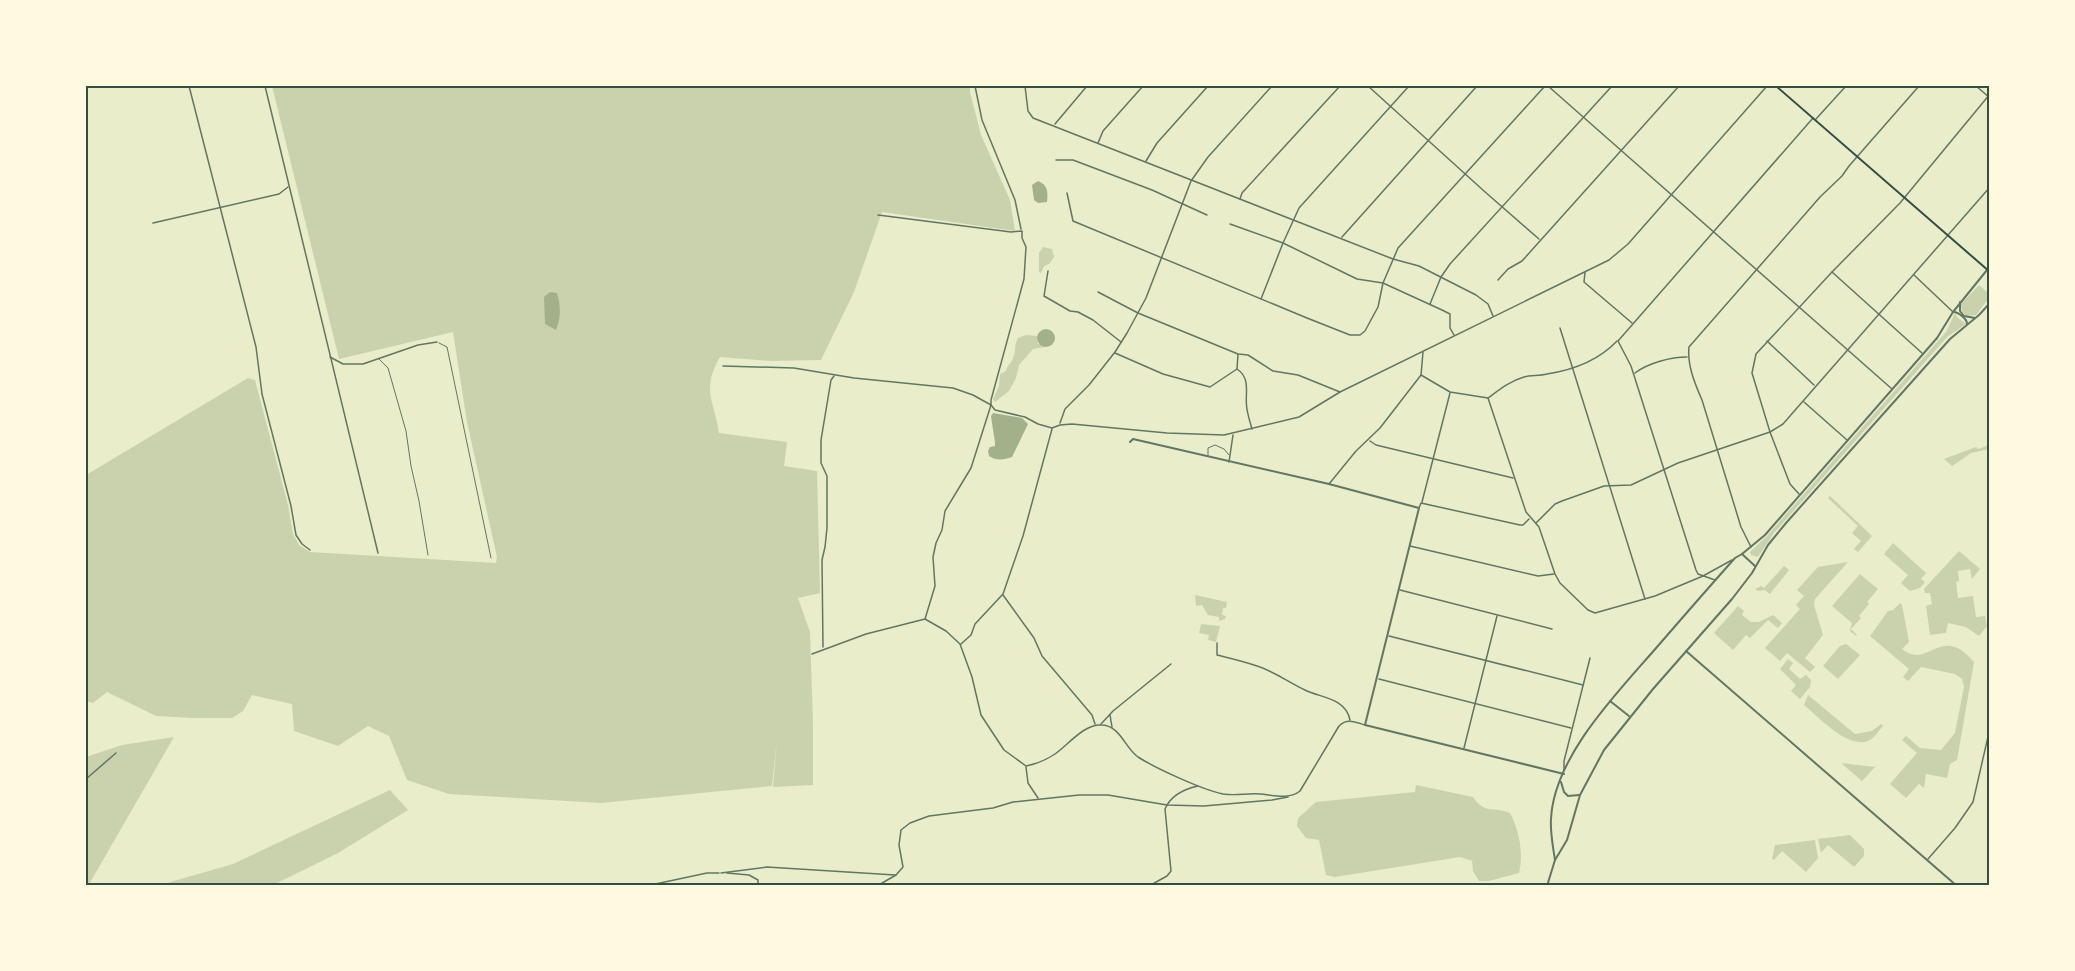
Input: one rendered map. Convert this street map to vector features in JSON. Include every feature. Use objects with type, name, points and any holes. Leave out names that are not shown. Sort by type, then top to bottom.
[{"type":"main road","points":[[1776,86],[1988,271]]},
{"type":"street","points":[[189,86],[259,358],[262,394],[291,506],[296,535],[310,550]]},
{"type":"street","points":[[265,86],[378,553]]},
{"type":"street","points":[[925,619],[935,586],[933,557],[942,530],[945,511],[971,468],[991,405],[1024,279],[1026,247],[1022,238],[1016,200],[982,120],[975,86]]},
{"type":"street","points":[[1025,86],[1028,111],[1032,116],[1191,181],[1393,259],[1419,266],[1488,304],[1493,316]]},
{"type":"street","points":[[1026,89],[1030,86]]},
{"type":"street","points":[[1055,125],[1059,117],[1087,86]]},
{"type":"street","points":[[1098,143],[1103,131],[1143,86]]},
{"type":"street","points":[[1145,162],[1157,143],[1208,86]]},
{"type":"street","points":[[1060,425],[1065,409],[1089,385],[1121,342],[1138,313],[1183,206],[1191,181],[1208,158],[1272,86]]},
{"type":"street","points":[[1240,199],[1242,193],[1340,86]]},
{"type":"street","points":[[1368,86],[1540,239]]},
{"type":"street","points":[[1260,300],[1282,243],[1299,208],[1409,86]]},
{"type":"street","points":[[1341,238],[1477,86]]},
{"type":"street","points":[[1067,193],[1072,221],[1260,300],[1350,335],[1360,335],[1365,331],[1378,307],[1383,283],[1398,248],[1464,173],[1546,86],[1584,116],[1893,390]]},
{"type":"street","points":[[1430,304],[1441,277],[1450,264],[1612,86]]},
{"type":"street","points":[[1498,280],[1508,269],[1522,261],[1678,86]]},
{"type":"street","points":[[723,366],[794,368],[834,375],[953,388],[973,394],[995,410],[1025,417],[1052,428],[1072,424],[1167,433],[1233,434],[1299,417],[1340,393],[1609,260],[1629,244],[1767,86]]},
{"type":"street","points":[[1421,375],[1450,392],[1488,398],[1508,384],[1525,376],[1546,375],[1599,357],[1618,341],[1814,119],[1846,86]]},
{"type":"street","points":[[1751,547],[1741,527],[1696,385],[1688,357],[1691,343],[1920,86]]},
{"type":"street","points":[[1800,494],[1790,484],[1770,432],[1752,373],[1756,354],[1904,198],[1989,96],[1976,86]]},
{"type":"street","points":[[1056,160],[1073,160],[1152,190],[1207,215]]},
{"type":"street","points":[[153,224],[279,194],[289,186]]},
{"type":"street","points":[[1536,523],[1562,501],[1604,486],[1631,485],[1663,469],[1770,432],[1783,424],[1989,187]]},
{"type":"street","points":[[878,215],[1011,232],[1022,231]]},
{"type":"street","points":[[1230,224],[1282,243],[1358,279],[1383,283],[1430,304],[1450,314],[1450,328],[1454,336]]},
{"type":"street","points":[[1048,271],[1044,296],[1070,311],[1078,312],[1093,320],[1121,342]]},
{"type":"street","points":[[1585,271],[1584,282],[1632,323]]},
{"type":"street","points":[[1488,398],[1526,512],[1542,534],[1555,574],[1568,592],[1588,610],[1595,613],[1645,600],[1703,576],[1742,555],[1893,390],[1937,338],[1960,302],[1988,271]]},
{"type":"street","points":[[1832,272],[1923,354]]},
{"type":"street","points":[[1913,275],[1953,312],[1957,312],[1965,319],[1967,324]]},
{"type":"street","points":[[1098,292],[1138,313],[1238,354],[1248,354],[1274,370],[1298,375],[1340,393]]},
{"type":"street","points":[[1960,302],[1960,311],[1964,316],[1975,318]]},
{"type":"street","points":[[1547,885],[1559,845],[1567,840],[1580,795],[1604,750],[1732,599],[1768,545],[1786,523],[1943,346],[1989,303]]},
{"type":"street","points":[[1560,328],[1645,600]]},
{"type":"street","points":[[1618,341],[1627,354],[1634,374],[1696,570],[1703,576],[1715,580]]},
{"type":"street","points":[[1767,341],[1815,386]]},
{"type":"street","points":[[329,356],[343,364],[352,365],[418,345],[437,342]]},
{"type":"street","points":[[1329,484],[1356,451],[1369,440],[1421,375],[1423,351]]},
{"type":"street","points":[[1114,352],[1163,374],[1210,387],[1237,369]]},
{"type":"street","points":[[1237,369],[1238,354]]},
{"type":"street","points":[[1634,374],[1642,368],[1677,357],[1688,357]]},
{"type":"street","points":[[1237,369],[1242,372],[1247,381],[1246,408],[1252,429]]},
{"type":"street","points":[[823,648],[822,560],[827,528],[827,476],[821,463],[822,440],[831,381],[834,375]]},
{"type":"street","points":[[1365,725],[1450,392]]},
{"type":"street","points":[[1803,401],[1848,441]]},
{"type":"street","points":[[960,644],[971,635],[975,624],[1003,594],[1023,536],[1052,428]]},
{"type":"street","points":[[1229,462],[1233,434]]},
{"type":"street","points":[[1130,442],[1133,439],[1329,484],[1419,508]]},
{"type":"street","points":[[1369,440],[1376,445],[1514,478]]},
{"type":"street","points":[[1422,503],[1520,525],[1530,518]]},
{"type":"street","points":[[1410,546],[1538,576],[1555,574]]},
{"type":"street","points":[[1742,555],[1755,566]]},
{"type":"street","points":[[1555,860],[1551,817],[1563,774],[1585,734],[1610,701],[1735,558]]},
{"type":"street","points":[[1400,590],[1552,629]]},
{"type":"street","points":[[1003,594],[1034,638],[1042,656],[1092,715],[1095,726]]},
{"type":"street","points":[[1464,749],[1497,615]]},
{"type":"street","points":[[812,654],[823,648],[866,634],[925,619],[946,631],[960,644],[972,677],[981,716],[1004,750],[1026,766],[1037,764],[1054,755],[1086,730],[1095,726],[1101,725],[1113,729]]},
{"type":"street","points":[[1389,636],[1583,686]]},
{"type":"street","points":[[1217,643],[1217,655],[1254,665],[1292,681],[1305,690],[1335,701],[1346,708],[1350,721]]},
{"type":"street","points":[[1686,651],[1957,885]]},
{"type":"street","points":[[1563,774],[1563,761],[1590,658]]},
{"type":"street","points":[[1101,725],[1110,714],[1172,664]]},
{"type":"street","points":[[1378,679],[1571,728]]},
{"type":"street","points":[[1610,701],[1630,717]]},
{"type":"street","points":[[1110,714],[1113,729],[1136,755],[1200,786],[1228,794],[1257,793],[1289,797]]},
{"type":"street","points":[[877,885],[896,875],[903,867],[899,844],[901,830],[910,823],[929,816],[993,808],[1013,802],[1079,795],[1108,795],[1167,805],[1204,806],[1289,797],[1300,791],[1343,722],[1350,721],[1563,774]]},
{"type":"street","points":[[1928,860],[1973,802],[1989,728]]},
{"type":"street","points":[[86,779],[116,753]]},
{"type":"street","points":[[1026,766],[1028,783],[1039,800]]},
{"type":"street","points":[[1561,780],[1564,792],[1568,796],[1580,795]]},
{"type":"street","points":[[1149,885],[1167,876],[1171,871],[1165,809],[1167,805],[1175,795],[1188,788],[1200,786]]},
{"type":"street","points":[[1552,839],[1559,845]]},
{"type":"street","points":[[721,873],[767,867],[896,875]]},
{"type":"street","points":[[646,885],[707,873],[749,875],[758,880],[758,885]]},
{"type":"lane","points":[[437,342],[447,347],[491,558]]},
{"type":"lane","points":[[377,359],[382,360],[388,368],[406,431],[428,555]]},
{"type":"lane","points":[[1208,457],[1208,448],[1215,445],[1224,449],[1230,456]]},
{"type":"shaded area","points":[[272,86],[970,86],[981,135],[1010,200],[1015,231],[882,212],[854,292],[821,360],[771,361],[720,357],[711,378],[710,395],[719,433],[787,442],[784,466],[817,471],[820,593],[798,598],[810,632],[813,785],[773,787],[777,739],[772,786],[601,803],[449,794],[407,780],[389,736],[368,726],[338,746],[294,731],[292,704],[252,695],[243,711],[232,718],[192,718],[156,716],[107,692],[93,703],[86,701],[86,475],[248,378],[255,380],[288,505],[293,534],[299,545],[310,552],[496,563],[497,557],[467,422],[453,332],[339,359]]},
{"type":"shaded area","points":[[1038,181],[1047,189],[1047,202],[1038,203],[1034,200],[1032,185]]},
{"type":"shaded area","points":[[1043,247],[1052,249],[1054,257],[1049,264],[1044,266],[1041,273],[1039,272],[1039,253]]},
{"type":"shaded area","points":[[1979,285],[1989,294],[1989,298],[1976,315],[1966,316],[1961,304]]},
{"type":"shaded area","points":[[550,292],[557,293],[559,303],[560,316],[556,330],[545,324],[544,297]]},
{"type":"shaded area","points":[[1955,313],[1966,324],[1947,337],[1774,533],[1758,557],[1751,555],[1750,552],[1766,537],[1946,332]]},
{"type":"shaded area","points":[[1046,329],[1052,332],[1055,338],[1052,344],[1046,347],[1040,344],[1037,338],[1040,332]]},
{"type":"shaded area","points":[[1026,335],[1037,336],[1038,344],[1045,347],[1033,349],[1019,365],[1016,378],[1009,391],[995,402],[993,399],[999,386],[1000,374],[1006,371],[1012,360],[1018,338]]},
{"type":"shaded area","points":[[993,413],[1022,418],[1028,424],[1012,457],[1000,460],[989,456],[990,447],[995,446],[991,416]]},
{"type":"shaded area","points":[[1989,445],[1989,449],[1971,453],[1952,466],[1944,459],[1976,447],[1978,449]]},
{"type":"shaded area","points":[[1830,496],[1872,536],[1858,552],[1854,549],[1861,541],[1852,533],[1858,526],[1828,498]]},
{"type":"shaded area","points":[[1893,543],[1926,573],[1921,579],[1925,582],[1920,588],[1910,591],[1901,583],[1908,575],[1884,554]]},
{"type":"shaded area","points":[[1959,551],[1980,569],[1972,579],[1970,569],[1958,571],[1959,581],[1956,582],[1958,598],[1973,596],[1976,617],[1985,616],[1987,626],[1979,636],[1966,627],[1948,623],[1946,633],[1930,635],[1926,606],[1932,604],[1930,593],[1925,593],[1924,589]]},
{"type":"shaded area","points":[[1848,562],[1815,599],[1814,605],[1823,635],[1805,658],[1815,667],[1810,672],[1787,653],[1780,661],[1765,648],[1800,609],[1796,605],[1804,596],[1797,590],[1818,567]]},
{"type":"shaded area","points":[[1784,566],[1789,570],[1770,594],[1765,590],[1755,589],[1761,586],[1764,588]]},
{"type":"shaded area","points":[[1860,574],[1878,589],[1867,602],[1869,604],[1859,616],[1861,618],[1851,629],[1856,636],[1850,631],[1852,623],[1832,606]]},
{"type":"shaded area","points":[[1195,595],[1227,602],[1222,615],[1226,616],[1225,619],[1219,621],[1219,617],[1208,615],[1202,605],[1196,606]]},
{"type":"shaded area","points":[[1900,603],[1909,642],[1902,649],[1916,655],[1941,647],[1955,647],[1963,651],[1974,662],[1957,760],[1950,764],[1947,778],[1926,774],[1924,788],[1919,784],[1906,798],[1890,784],[1917,753],[1902,740],[1906,736],[1920,748],[1941,750],[1955,733],[1964,687],[1962,679],[1955,674],[1921,667],[1908,681],[1903,677],[1909,669],[1870,636],[1888,611],[1893,610]]},
{"type":"shaded area","points":[[1738,606],[1744,611],[1742,615],[1751,622],[1759,622],[1773,615],[1782,623],[1778,628],[1768,620],[1750,638],[1746,635],[1733,650],[1714,633]]},
{"type":"shaded area","points":[[1201,624],[1220,626],[1216,642],[1208,640],[1209,635],[1199,633]]},
{"type":"shaded area","points":[[1846,644],[1860,655],[1838,679],[1823,666],[1840,646]]},
{"type":"shaded area","points":[[1788,659],[1793,663],[1789,669],[1800,679],[1806,675],[1811,680],[1810,687],[1800,699],[1791,691],[1796,685],[1780,669]]},
{"type":"shaded area","points":[[1808,695],[1855,734],[1872,731],[1881,724],[1883,726],[1870,740],[1853,741],[1835,731],[1804,705]]},
{"type":"shaded area","points":[[174,737],[88,886],[86,885],[86,757],[122,745]]},
{"type":"shaded area","points":[[1841,763],[1875,767],[1862,781]]},
{"type":"shaded area","points":[[1416,785],[1473,797],[1477,803],[1486,808],[1510,813],[1520,842],[1519,873],[1489,881],[1479,881],[1473,871],[1472,861],[1460,857],[1335,877],[1326,875],[1319,840],[1306,838],[1297,826],[1298,818],[1316,802],[1415,792]]},
{"type":"shaded area","points":[[390,790],[408,810],[338,853],[273,885],[160,885],[233,864]]},
{"type":"shaded area","points":[[1850,835],[1864,849],[1864,856],[1854,867],[1828,845],[1821,853],[1818,839]]},
{"type":"shaded area","points":[[1815,840],[1818,858],[1806,872],[1782,851],[1774,860],[1772,859],[1775,845]]}]
